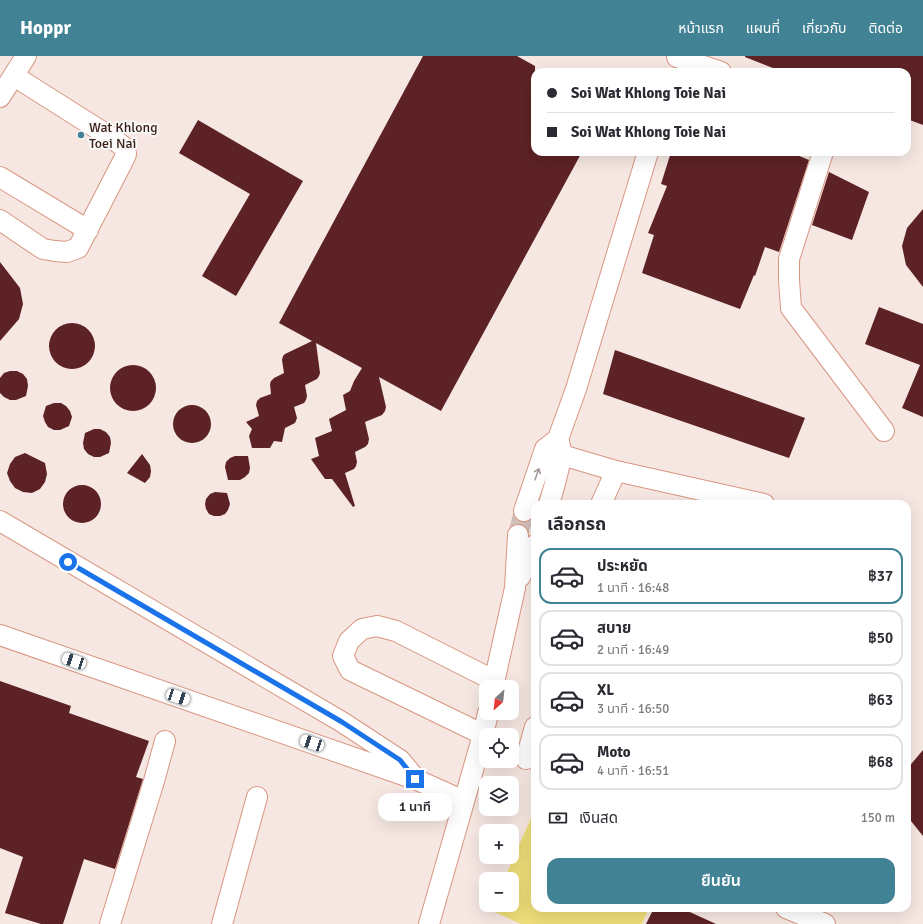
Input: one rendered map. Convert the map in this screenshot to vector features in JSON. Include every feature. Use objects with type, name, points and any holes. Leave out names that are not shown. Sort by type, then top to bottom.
[{"type":"street","points":[[0,97],[26,56]]},
{"type":"street","points":[[676,62],[704,68]]},
{"type":"street","points":[[0,220],[43,248],[67,252],[78,248],[126,154],[125,148],[112,138],[14,76]]},
{"type":"street","points":[[524,511],[555,447],[579,381],[647,156]]},
{"type":"street","points":[[822,156],[789,259],[791,308],[884,431]]},
{"type":"street","points":[[0,177],[88,230]]},
{"type":"street","points":[[555,447],[616,471],[746,500]]},
{"type":"street","points":[[550,500],[554,487],[555,447]]},
{"type":"street","points":[[603,500],[616,471]]},
{"type":"street","points":[[0,521],[342,722],[400,760],[415,779]]},
{"type":"street","points":[[495,680],[527,540]]},
{"type":"street","points":[[479,734],[350,670],[344,656],[348,641],[362,629],[377,626],[396,631],[487,680]]},
{"type":"street","points":[[0,636],[415,779],[464,801]]},
{"type":"street","points":[[524,759],[531,739]]},
{"type":"street","points":[[110,924],[165,741]]},
{"type":"street","points":[[429,924],[479,752]]},
{"type":"street","points":[[222,924],[257,797]]},
{"type":"street","points":[[796,912],[825,924]]},
{"type":"shaded area","points":[[531,818],[531,912],[647,912],[642,924],[521,924],[494,912],[519,912],[519,872],[507,872],[511,864],[519,864],[519,845]]},
{"type":"building","points":[[423,56],[517,56],[535,66],[535,68],[531,68],[531,156],[580,156],[441,411],[379,377],[386,407],[385,411],[382,415],[365,422],[369,439],[368,444],[355,452],[357,462],[356,466],[354,469],[345,473],[355,506],[353,507],[332,479],[325,479],[311,459],[319,456],[315,438],[332,431],[329,419],[346,410],[343,395],[350,391],[362,368],[316,343],[320,373],[317,379],[305,385],[307,396],[304,403],[294,407],[297,418],[295,423],[285,428],[282,442],[274,441],[270,448],[252,448],[249,436],[252,429],[246,422],[259,416],[256,405],[257,401],[260,398],[271,394],[271,381],[284,373],[282,360],[283,356],[312,341],[279,323]]},
{"type":"building","points":[[923,56],[923,125],[911,120],[911,68],[773,68],[745,57]]},
{"type":"building","points":[[198,120],[303,181],[236,296],[202,276],[250,194],[179,153]]},
{"type":"building","points":[[670,156],[800,156],[809,160],[779,252],[765,247],[755,276],[754,275],[740,309],[642,273],[654,235],[648,233],[667,186],[661,184]]},
{"type":"building","points":[[829,172],[869,192],[852,240],[812,225]]},
{"type":"building","points":[[923,209],[923,287],[906,265],[902,246],[907,228]]},
{"type":"building","points":[[0,262],[20,288],[23,304],[19,319],[0,341]]},
{"type":"building","points":[[879,307],[923,324],[923,417],[902,408],[920,365],[865,344]]},
{"type":"building","points":[[68,323],[76,323],[85,327],[91,333],[95,346],[91,359],[85,365],[76,369],[68,369],[59,365],[53,359],[49,350],[49,342],[53,333],[59,327]]},
{"type":"building","points":[[615,350],[805,418],[789,458],[603,394]]},
{"type":"building","points":[[129,365],[137,365],[146,369],[152,375],[156,388],[152,401],[146,407],[137,411],[129,411],[120,407],[114,401],[110,392],[110,384],[114,375],[120,369]]},
{"type":"building","points":[[17,371],[23,374],[27,379],[28,386],[26,396],[16,400],[10,400],[0,393],[0,378],[4,373]]},
{"type":"building","points":[[54,403],[61,403],[66,406],[72,417],[69,426],[60,430],[54,430],[48,427],[43,416],[46,406]]},
{"type":"building","points":[[188,405],[196,405],[206,410],[210,417],[210,431],[206,438],[196,443],[188,443],[178,438],[176,435],[173,428],[173,420],[178,410],[181,408]]},
{"type":"building","points":[[94,429],[100,429],[106,432],[110,437],[111,443],[109,453],[100,457],[94,457],[88,454],[84,449],[83,443],[85,433]]},
{"type":"building","points":[[25,453],[45,463],[47,474],[45,482],[40,489],[32,493],[23,492],[15,488],[7,473],[10,464],[15,457]]},
{"type":"building","points":[[142,454],[150,465],[151,471],[150,477],[145,483],[127,473]]},
{"type":"building","points":[[235,456],[248,456],[250,468],[249,473],[240,480],[228,480],[225,467],[226,462]]},
{"type":"building","points":[[78,485],[86,485],[96,490],[100,497],[100,511],[96,518],[86,523],[78,523],[68,518],[66,515],[63,508],[63,500],[68,490],[71,488]]},
{"type":"building","points":[[215,492],[227,493],[230,504],[225,514],[220,516],[209,514],[206,509],[206,499],[210,494]]},
{"type":"building","points":[[0,681],[71,706],[69,713],[149,741],[136,777],[143,779],[115,869],[84,859],[63,924],[41,924],[5,913],[23,857],[0,848]]},
{"type":"building","points":[[923,750],[923,836],[911,821],[911,764]]},
{"type":"building","points":[[652,912],[690,912],[716,924],[646,924]]},
{"type":"tunnel","points":[[518,535],[524,511]]},
{"type":"place","name":"Wat Khlong Toei Nai","points":[[81,135]]},
{"type":"route","points":[[68,562],[342,722],[400,760],[415,779]]}]
